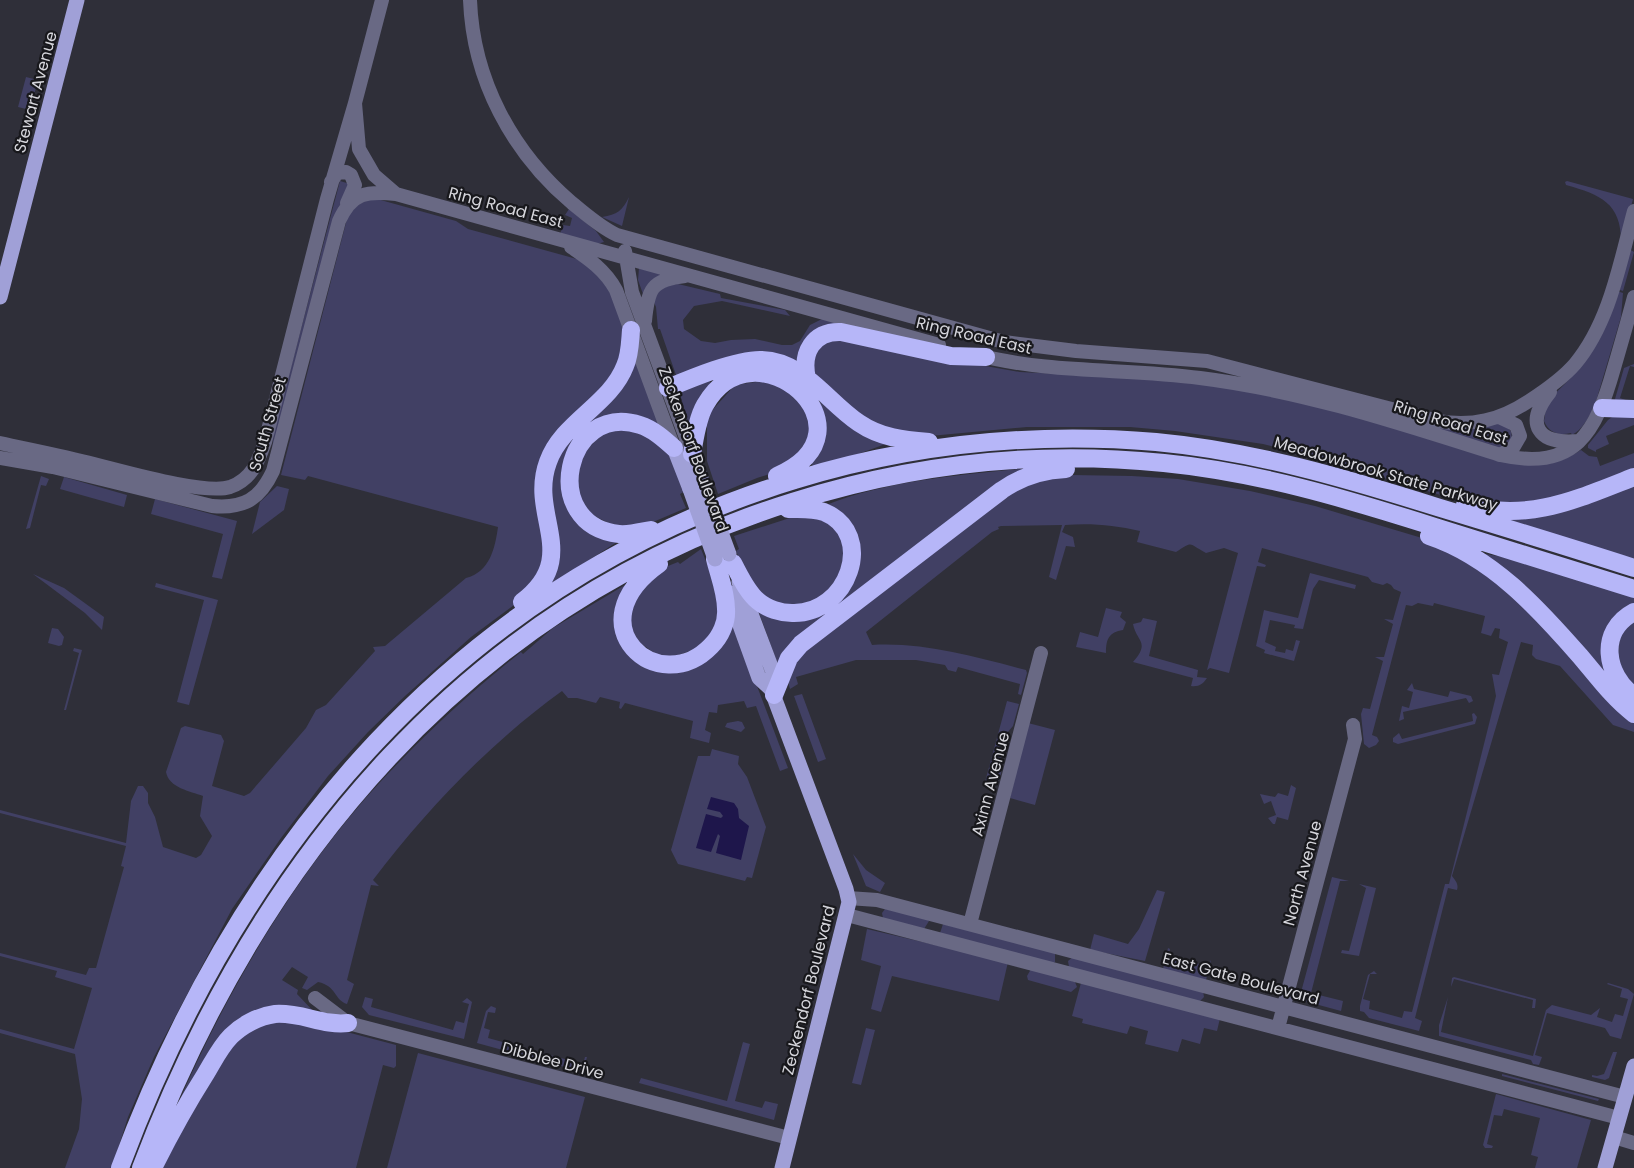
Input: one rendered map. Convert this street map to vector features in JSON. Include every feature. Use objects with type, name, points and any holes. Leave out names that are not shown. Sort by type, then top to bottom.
[{"type":"highway","points":[[484,642],[519,604],[536,590],[546,576],[552,550],[543,487],[548,462],[564,436],[619,378],[638,328]]},
{"type":"highway","points":[[807,378],[805,361],[808,348],[818,338],[831,332],[841,332],[951,356],[986,357]]},
{"type":"highway","points":[[668,388],[738,364],[753,361],[783,364],[807,378],[851,417],[881,435],[902,440],[970,444]]},
{"type":"highway","points":[[692,454],[703,409],[713,393],[729,381],[749,374],[770,375],[788,381],[804,394],[812,406],[817,422],[816,436],[809,454],[796,468],[735,500]]},
{"type":"highway","points":[[1602,408],[1634,409]]},
{"type":"highway","points":[[673,526],[627,534],[600,528],[585,518],[576,506],[571,495],[569,476],[573,458],[579,447],[592,433],[612,424],[640,425],[657,433],[674,448]]},
{"type":"highway","name":"Meadowbrook State Parkway","points":[[120,1168],[145,1102],[188,1010],[239,920],[277,864],[339,783],[385,732],[433,685],[484,642],[568,583],[673,526],[735,500],[800,478],[852,464],[902,453],[970,444],[1022,440],[1091,439],[1193,446],[1287,463],[1634,568]]},
{"type":"highway","points":[[141,1168],[185,1060],[247,945],[315,845],[370,777],[430,715],[511,646],[603,585],[697,537],[768,509],[851,485],[953,466],[1056,458],[1127,460],[1195,466],[1315,490],[1634,589]]},
{"type":"highway","points":[[772,692],[796,648],[1002,490],[1037,473],[1127,460]]},
{"type":"highway","points":[[1395,494],[1446,499],[1485,509],[1512,512],[1564,504],[1634,477]]},
{"type":"highway","points":[[726,559],[752,596],[778,611],[796,613],[813,610],[827,603],[842,588],[850,570],[851,551],[846,534],[839,523],[826,513],[815,510],[768,509]]},
{"type":"highway","points":[[1380,510],[1425,535],[1464,551],[1505,580],[1540,612],[1616,698],[1634,714]]},
{"type":"highway","points":[[697,537],[647,573],[628,594],[622,610],[623,627],[627,639],[638,653],[659,663],[675,664],[698,657],[713,644],[723,628],[726,608],[726,559]]},
{"type":"highway","points":[[1634,612],[1626,617],[1615,632],[1609,654],[1615,674],[1621,684],[1634,696]]},
{"type":"highway","points":[[153,1168],[214,1060],[227,1041],[240,1028],[258,1018],[277,1014],[294,1014],[331,1024],[348,1023]]},
{"type":"main road","name":"Stewart Avenue","points":[[0,297],[77,0]]},
{"type":"main road","name":"Zeckendorf Boulevard","points":[[674,448],[697,487],[726,559],[759,678],[772,692],[848,898],[847,915],[782,1168]]},
{"type":"main road","name":"Zeckendorf Boulevard","points":[[692,454],[697,487]]},
{"type":"main road","points":[[1605,1168],[1634,1066]]},
{"type":"street","name":"South Street","points":[[228,488],[246,478],[257,463],[265,442],[331,182],[382,0]]},
{"type":"street","name":"Ring Road East","points":[[470,0],[472,25],[481,64],[501,115],[524,154],[554,186],[603,227],[626,237],[1004,342],[1076,351],[1207,361],[1251,368],[1438,421],[1473,423],[1499,417],[1523,405],[1563,376]]},
{"type":"street","points":[[355,103],[360,149],[374,175],[396,194]]},
{"type":"street","name":"South Street","points":[[232,507],[252,501],[269,480],[273,471],[339,220],[354,188],[353,178],[349,173],[336,174],[331,182]]},
{"type":"street","points":[[345,207],[359,195],[373,192],[396,194]]},
{"type":"street","name":"Ring Road East","points":[[396,194],[986,357],[1032,366],[1181,376],[1241,384],[1337,405],[1517,459],[1542,459],[1558,455],[1579,441],[1592,427],[1602,408],[1634,297]]},
{"type":"street","points":[[1579,441],[1551,440],[1541,432],[1536,423],[1537,412],[1541,402],[1586,348],[1602,317],[1634,213]]},
{"type":"street","name":"Zeckendorf Boulevard","points":[[626,237],[626,257],[638,328],[674,448]]},
{"type":"street","name":"Zeckendorf Boulevard","points":[[559,239],[589,259],[608,277],[638,328],[668,388],[692,454]]},
{"type":"street","points":[[638,328],[652,287],[667,279],[691,276]]},
{"type":"street","points":[[1241,384],[1251,368]]},
{"type":"street","points":[[1499,417],[1516,425],[1520,436],[1513,447],[1500,455]]},
{"type":"street","points":[[0,443],[182,484],[217,489],[228,488]]},
{"type":"street","points":[[0,458],[59,469],[212,507],[232,507]]},
{"type":"street","points":[[257,463],[258,478],[263,482],[269,480]]},
{"type":"street","points":[[228,488],[223,497],[232,507]]},
{"type":"street","name":"Axinn Avenue","points":[[970,924],[1041,653]]},
{"type":"street","name":"North Avenue","points":[[1278,1028],[1355,739],[1353,725]]},
{"type":"street","name":"East Gate Boulevard","points":[[848,898],[872,898],[1625,1096]]},
{"type":"street","points":[[847,915],[1620,1118]]},
{"type":"street","points":[[930,938],[936,915]]},
{"type":"street","points":[[1059,971],[1065,949]]},
{"type":"street","name":"Dibblee Drive","points":[[315,998],[348,1023],[789,1138]]},
{"type":"street","points":[[1614,1137],[1634,1143]]},
{"type":"shaded area","points":[[26,77],[38,80],[30,110],[18,107]]},
{"type":"shaded area","points":[[340,181],[350,184],[271,460],[274,431]]},
{"type":"shaded area","points":[[1567,181],[1633,199],[1621,244],[1618,219],[1614,210],[1590,193],[1566,185]]},
{"type":"shaded area","points":[[629,197],[622,226],[602,217],[619,211]]},
{"type":"shaded area","points":[[377,199],[456,221],[468,229],[584,261],[611,291],[625,329],[624,361],[554,442],[549,556],[522,599],[471,637],[405,696],[328,776],[281,838],[232,909],[154,1057],[128,1117],[112,1168],[65,1168],[79,1129],[82,1099],[75,1054],[0,1033],[0,1029],[74,1049],[92,988],[55,977],[57,971],[0,956],[0,953],[86,975],[89,968],[96,968],[124,867],[121,866],[126,846],[0,813],[0,810],[126,843],[131,801],[138,786],[143,786],[148,793],[148,803],[155,817],[163,847],[196,858],[201,855],[212,836],[200,816],[203,796],[171,782],[166,772],[181,728],[185,726],[221,735],[224,741],[212,786],[244,796],[250,793],[306,728],[316,710],[326,705],[375,651],[373,647],[385,646],[466,578],[481,570],[493,551],[498,527],[308,476],[305,480],[281,475],[348,215],[360,204]]},
{"type":"shaded area","points":[[569,209],[596,231],[604,242],[597,244],[560,234],[563,225],[570,226],[572,218],[565,215]]},
{"type":"shaded area","points":[[1629,249],[1634,252],[1623,291],[1617,289]]},
{"type":"shaded area","points":[[639,268],[665,274],[643,294],[638,280]]},
{"type":"shaded area","points":[[678,284],[720,294],[721,298],[785,310],[790,316],[722,301],[694,306],[683,320],[684,329],[701,341],[715,343],[755,339],[792,345],[800,341],[810,325],[824,318],[844,323],[803,363],[683,377],[676,375],[660,329],[658,329],[653,300],[661,286]]},
{"type":"shaded area","points":[[1617,291],[1623,293],[1621,317],[1594,408],[1576,433],[1572,435],[1571,433],[1555,433],[1544,421],[1547,401],[1572,377],[1591,352],[1605,324]]},
{"type":"shaded area","points":[[826,338],[1020,372],[1161,379],[1234,388],[1316,404],[1516,463],[1535,465],[1553,463],[1581,450],[1589,456],[1597,457],[1600,466],[1634,453],[1634,473],[1550,504],[1486,506],[1454,499],[1263,444],[1175,431],[1130,427],[1027,427],[930,436],[904,435],[863,418],[816,377],[811,361]]},
{"type":"shaded area","points":[[636,362],[661,425],[588,433],[568,489],[617,542],[552,584],[550,580],[549,495],[556,457]]},
{"type":"shaded area","points":[[1634,364],[1634,367],[1630,366],[1620,398],[1634,403],[1616,403],[1615,399],[1624,368]]},
{"type":"shaded area","points":[[709,380],[713,387],[689,425],[679,391]]},
{"type":"shaded area","points":[[770,380],[798,393],[814,434],[791,467],[718,494],[707,461],[707,427],[704,426],[707,416],[735,385]]},
{"type":"shaded area","points":[[824,398],[891,442],[850,457],[813,466],[811,462],[817,405]]},
{"type":"shaded area","points":[[1634,413],[1634,425],[1606,436],[1609,444],[1596,452],[1588,448],[1608,420],[1615,415]]},
{"type":"shaded area","points":[[1503,423],[1511,431],[1512,439],[1501,449],[1420,425]]},
{"type":"shaded area","points":[[638,429],[669,451],[685,491],[680,494],[686,508],[646,525],[620,529],[587,512],[577,491],[580,457],[605,431]]},
{"type":"shaded area","points":[[1029,468],[777,662],[758,610],[790,618],[853,579],[861,557],[826,505],[900,484]]},
{"type":"shaded area","points":[[1071,475],[1178,479],[1250,491],[1315,506],[1432,541],[1503,583],[1634,722],[1634,732],[1613,725],[1560,666],[1536,659],[1532,655],[1533,645],[1521,642],[1452,876],[1457,884],[1457,890],[1448,888],[1415,1018],[1422,1021],[1419,1031],[1369,1018],[1360,1011],[1360,1006],[1368,975],[1374,971],[1377,974],[1370,974],[1363,999],[1370,1001],[1369,1009],[1402,1018],[1404,1011],[1412,1012],[1445,884],[1449,884],[1496,696],[1492,674],[1499,675],[1508,642],[1499,638],[1500,629],[1495,628],[1491,636],[1481,633],[1485,616],[1434,603],[1433,606],[1418,603],[1412,606],[1406,605],[1372,735],[1379,741],[1369,748],[1364,744],[1361,714],[1363,708],[1370,709],[1383,661],[1375,657],[1384,657],[1393,624],[1384,619],[1393,620],[1401,592],[1391,585],[1372,582],[1368,577],[1262,548],[1258,562],[1266,565],[1265,567],[1257,566],[1229,673],[1210,668],[1207,670],[1238,553],[1224,548],[1206,553],[1191,545],[1176,552],[1137,542],[1140,531],[1102,525],[1065,525],[1062,532],[1073,537],[1075,547],[1066,546],[1056,580],[1049,577],[1062,525],[1001,526],[866,632],[872,645],[931,648],[1026,670],[1021,695],[1018,694],[1020,684],[958,667],[956,672],[948,670],[945,665],[916,660],[856,660],[796,677],[798,684],[790,689],[787,679],[800,652],[1027,481]]},
{"type":"shaded area","points":[[41,476],[49,479],[46,486],[41,485],[30,528],[26,529]]},
{"type":"shaded area","points":[[64,477],[127,495],[124,507],[60,489]]},
{"type":"shaded area","points":[[1634,482],[1634,559],[1509,521],[1509,517]]},
{"type":"shaded area","points":[[277,486],[289,489],[284,510],[252,534],[260,502]]},
{"type":"shaded area","points":[[155,499],[237,521],[222,579],[212,577],[223,534],[151,514]]},
{"type":"shaded area","points":[[816,514],[841,531],[847,570],[815,606],[772,604],[746,576],[736,551],[739,549],[734,536],[799,515]]},
{"type":"shaded area","points":[[701,549],[724,606],[707,645],[664,660],[632,637],[630,602],[658,570],[678,562],[680,564]]},
{"type":"shaded area","points":[[1485,554],[1511,558],[1634,597],[1634,608],[1616,624],[1620,689],[1483,558]]},
{"type":"shaded area","points":[[1310,573],[1356,585],[1355,589],[1319,580],[1313,589],[1303,629],[1270,620],[1265,642],[1276,647],[1275,651],[1285,653],[1286,649],[1293,651],[1296,640],[1300,641],[1294,661],[1264,653],[1265,650],[1256,646],[1264,610],[1298,618]]},
{"type":"shaded area","points":[[33,574],[64,588],[104,617],[102,630],[85,613]]},
{"type":"shaded area","points":[[630,582],[622,637],[665,669],[730,627],[735,628],[788,768],[780,771],[756,706],[747,708],[744,701],[718,705],[717,713],[709,712],[705,730],[711,733],[709,743],[690,738],[693,721],[625,703],[621,709],[619,708],[620,702],[600,697],[596,703],[568,698],[562,691],[509,733],[461,778],[415,828],[373,880],[379,886],[371,885],[347,980],[354,984],[347,1004],[324,984],[318,982],[307,990],[302,988],[308,977],[292,967],[282,980],[298,990],[297,994],[316,1014],[263,1013],[177,1106],[218,1020],[266,934],[322,852],[383,779],[450,713],[521,652],[523,654],[553,628]]},
{"type":"shaded area","points":[[156,583],[218,600],[189,705],[177,702],[204,600],[155,587]]},
{"type":"shaded area","points":[[1106,608],[1122,612],[1120,617],[1126,622],[1123,630],[1114,632],[1109,637],[1106,653],[1076,647],[1080,632],[1098,637]]},
{"type":"shaded area","points":[[1143,618],[1157,621],[1149,656],[1198,670],[1197,677],[1207,678],[1204,682],[1191,686],[1193,678],[1133,662],[1142,646],[1133,624],[1141,622]]},
{"type":"shaded area","points":[[1634,619],[1634,688],[1618,666],[1619,635]]},
{"type":"shaded area","points":[[52,628],[58,629],[64,637],[62,645],[48,643]]},
{"type":"shaded area","points":[[74,648],[82,650],[66,710],[64,710],[79,653],[73,651]]},
{"type":"shaded area","points":[[1412,683],[1414,689],[1448,697],[1450,691],[1471,696],[1473,701],[1469,703],[1466,698],[1403,712],[1404,719],[1399,721],[1402,706],[1409,708],[1413,692],[1407,690]]},
{"type":"shaded area","points":[[802,694],[826,759],[818,762],[794,696]]},
{"type":"shaded area","points":[[1007,701],[1019,704],[1013,726],[999,747],[1003,765],[998,785],[985,782]]},
{"type":"shaded area","points":[[1474,713],[1477,717],[1475,724],[1398,744],[1393,742],[1393,738],[1399,733],[1402,739],[1473,721],[1472,714]]},
{"type":"shaded area","points":[[742,722],[745,728],[741,732],[725,727],[727,723]]},
{"type":"shaded area","points":[[1028,723],[1055,730],[1035,805],[1010,798]]},
{"type":"shaded area","points":[[712,749],[739,756],[738,764],[747,777],[766,827],[752,878],[747,877],[745,881],[678,864],[671,850],[698,756],[710,756]]},
{"type":"shaded area","points":[[1291,785],[1296,788],[1288,820],[1277,817],[1273,824],[1268,818],[1276,815],[1271,801],[1264,804],[1260,794],[1275,797],[1278,793],[1288,796]]},
{"type":"shaded area","points":[[711,797],[734,803],[738,809],[739,818],[749,826],[741,860],[716,853],[720,836],[718,834],[711,852],[696,848],[706,814],[721,818],[723,816],[720,812],[707,809]]},
{"type":"shaded area","points":[[853,854],[866,870],[885,883],[880,892],[866,886]]},
{"type":"shaded area","points":[[1332,877],[1349,881],[1340,881],[1311,993],[1343,1001],[1341,1011],[1304,1001],[1300,996]]},
{"type":"shaded area","points":[[1359,884],[1376,888],[1359,956],[1341,953],[1342,950],[1349,951],[1366,888]]},
{"type":"shaded area","points":[[1157,890],[1165,892],[1145,961],[1090,950],[1094,934],[1128,944],[1139,929]]},
{"type":"shaded area","points":[[885,909],[926,918],[929,921],[924,929],[883,918],[882,913]]},
{"type":"shaded area","points":[[943,924],[1055,952],[1055,962],[1051,964],[940,933]]},
{"type":"shaded area","points":[[867,929],[1008,962],[999,1001],[892,976],[881,1012],[871,1009],[881,966],[861,960]]},
{"type":"shaded area","points":[[1168,948],[1170,949],[1169,956],[1207,966],[1211,960],[1206,980],[1163,969]]},
{"type":"shaded area","points":[[1074,956],[1203,991],[1204,997],[1199,1002],[1069,967],[1068,961]]},
{"type":"shaded area","points":[[1031,969],[1075,982],[1077,987],[1071,992],[1028,980],[1027,976]]},
{"type":"shaded area","points":[[1454,977],[1536,999],[1535,1008],[1532,1008],[1533,1000],[1454,979],[1451,987]]},
{"type":"shaded area","points":[[1082,979],[1221,1014],[1217,1031],[1204,1028],[1200,1044],[1182,1039],[1178,1052],[1145,1044],[1148,1031],[1130,1026],[1127,1034],[1082,1023],[1083,1019],[1072,1016]]},
{"type":"shaded area","points":[[1608,983],[1628,989],[1634,994],[1621,1039],[1610,1036],[1605,1028],[1547,1013],[1535,1055],[1542,1057],[1539,1065],[1533,1064],[1531,1060],[1439,1036],[1439,1025],[1448,997],[1441,1032],[1533,1056],[1546,1010],[1552,1005],[1591,1015],[1600,1008],[1597,1017],[1612,1022],[1615,1014],[1623,1016],[1628,999],[1620,997],[1622,989]]},
{"type":"shaded area","points":[[365,997],[373,999],[371,1007],[453,1030],[456,1021],[464,1023],[469,1004],[462,1002],[467,998],[472,1002],[464,1039],[369,1015],[362,1007]]},
{"type":"shaded area","points":[[491,1006],[496,1008],[495,1013],[488,1012],[484,1028],[490,1030],[488,1038],[583,1064],[587,1057],[583,1072],[477,1043],[486,1011]]},
{"type":"shaded area","points":[[274,1019],[305,1021],[396,1045],[396,1066],[394,1068],[383,1065],[356,1168],[162,1168],[204,1085],[242,1034]]},
{"type":"shaded area","points":[[866,1028],[875,1030],[861,1085],[852,1083]]},
{"type":"shaded area","points":[[743,1042],[750,1044],[735,1101],[762,1108],[765,1101],[778,1104],[774,1120],[639,1083],[641,1078],[727,1101]]},
{"type":"shaded area","points":[[1613,1052],[1617,1052],[1609,1078],[1605,1080],[1592,1077],[1592,1075],[1604,1074]]},
{"type":"shaded area","points":[[418,1053],[585,1097],[566,1168],[387,1168]]},
{"type":"shaded area","points":[[1502,1074],[1599,1099],[1598,1101],[1502,1076]]},
{"type":"shaded area","points":[[1496,1094],[1591,1120],[1577,1168],[1535,1168],[1538,1157],[1531,1155],[1540,1118],[1504,1109],[1502,1116],[1494,1115],[1487,1144],[1493,1146],[1485,1148],[1483,1145]]}]
